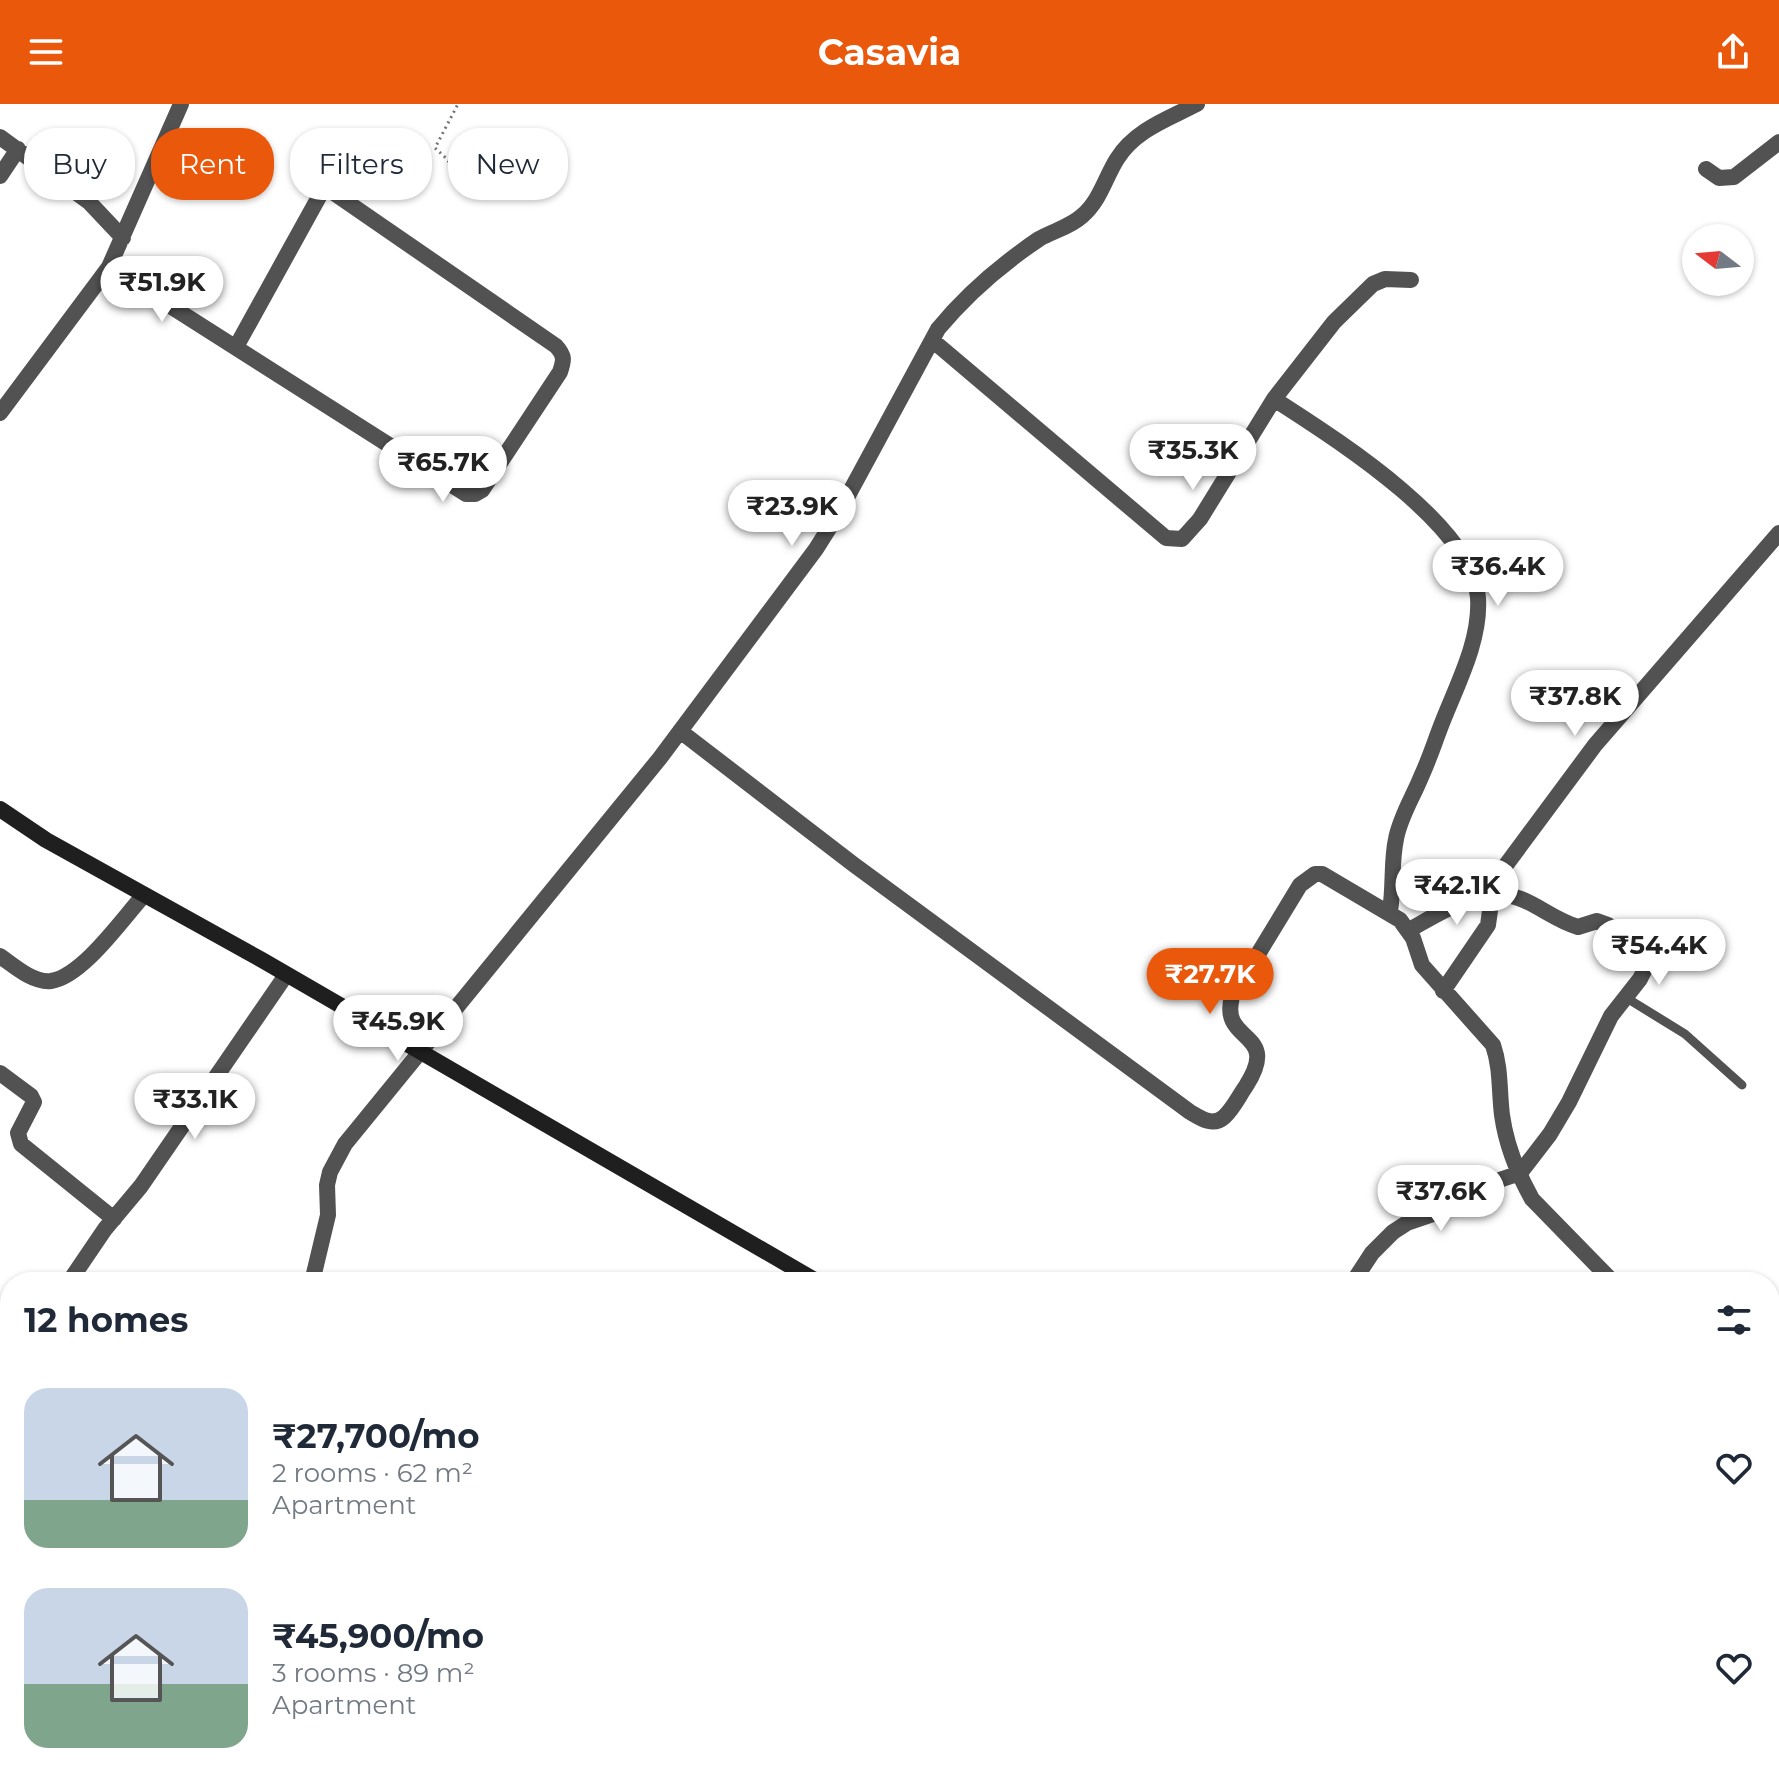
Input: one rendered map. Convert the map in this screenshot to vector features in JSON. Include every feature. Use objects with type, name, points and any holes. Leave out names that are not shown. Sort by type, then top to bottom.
[{"type":"street","points":[[0,413],[109,267],[181,104]]},
{"type":"street","points":[[314,1272],[328,1215],[327,1185],[336,1158],[419,1051],[540,907],[680,731],[816,549],[853,488],[932,340],[954,309],[1041,238],[1082,217],[1098,197],[1118,158],[1138,134],[1197,104]]},
{"type":"street","points":[[0,137],[89,202],[123,238]]},
{"type":"street","points":[[1706,169],[1719,178],[1734,177],[1779,142]]},
{"type":"street","points":[[0,176],[18,149]]},
{"type":"street","points":[[109,267],[466,494],[482,490],[560,372],[564,359],[556,346],[331,191],[320,195],[236,347]]},
{"type":"street","points":[[932,340],[1166,538],[1182,539],[1200,519],[1274,399],[1334,322],[1373,284],[1385,279],[1411,280]]},
{"type":"street","points":[[1274,399],[1401,489],[1442,528],[1473,576],[1478,595],[1478,617],[1471,644],[1427,764],[1396,837],[1390,911]]},
{"type":"street","points":[[1443,991],[1488,925],[1496,877],[1595,745],[1779,533]]},
{"type":"street","points":[[680,731],[853,864],[1190,1112],[1211,1122],[1226,1116],[1257,1068],[1258,1053],[1234,1024],[1229,1009],[1232,997],[1300,885],[1308,877],[1322,874],[1390,911],[1409,930],[1422,965],[1493,1045],[1498,1058],[1506,1136],[1532,1199],[1603,1272]]},
{"type":"street","points":[[0,809],[46,840],[801,1272]]},
{"type":"street","points":[[1360,1272],[1372,1253],[1400,1228],[1439,1212],[1467,1191],[1520,1173],[1550,1134],[1611,1016],[1646,967],[1647,958],[1642,950],[1602,922],[1573,926],[1521,899],[1492,892],[1447,909],[1409,930]]},
{"type":"street","points":[[0,956],[35,979],[51,981],[69,973],[91,955],[144,895]]},
{"type":"street","points":[[76,1272],[141,1186],[286,975]]},
{"type":"street","points":[[0,1073],[31,1096],[34,1102],[18,1133],[21,1144],[114,1219]]},
{"type":"lane","points":[[1625,997],[1685,1034],[1742,1085]]},
{"type":"path","points":[[448,160],[435,148],[458,104]]}]
